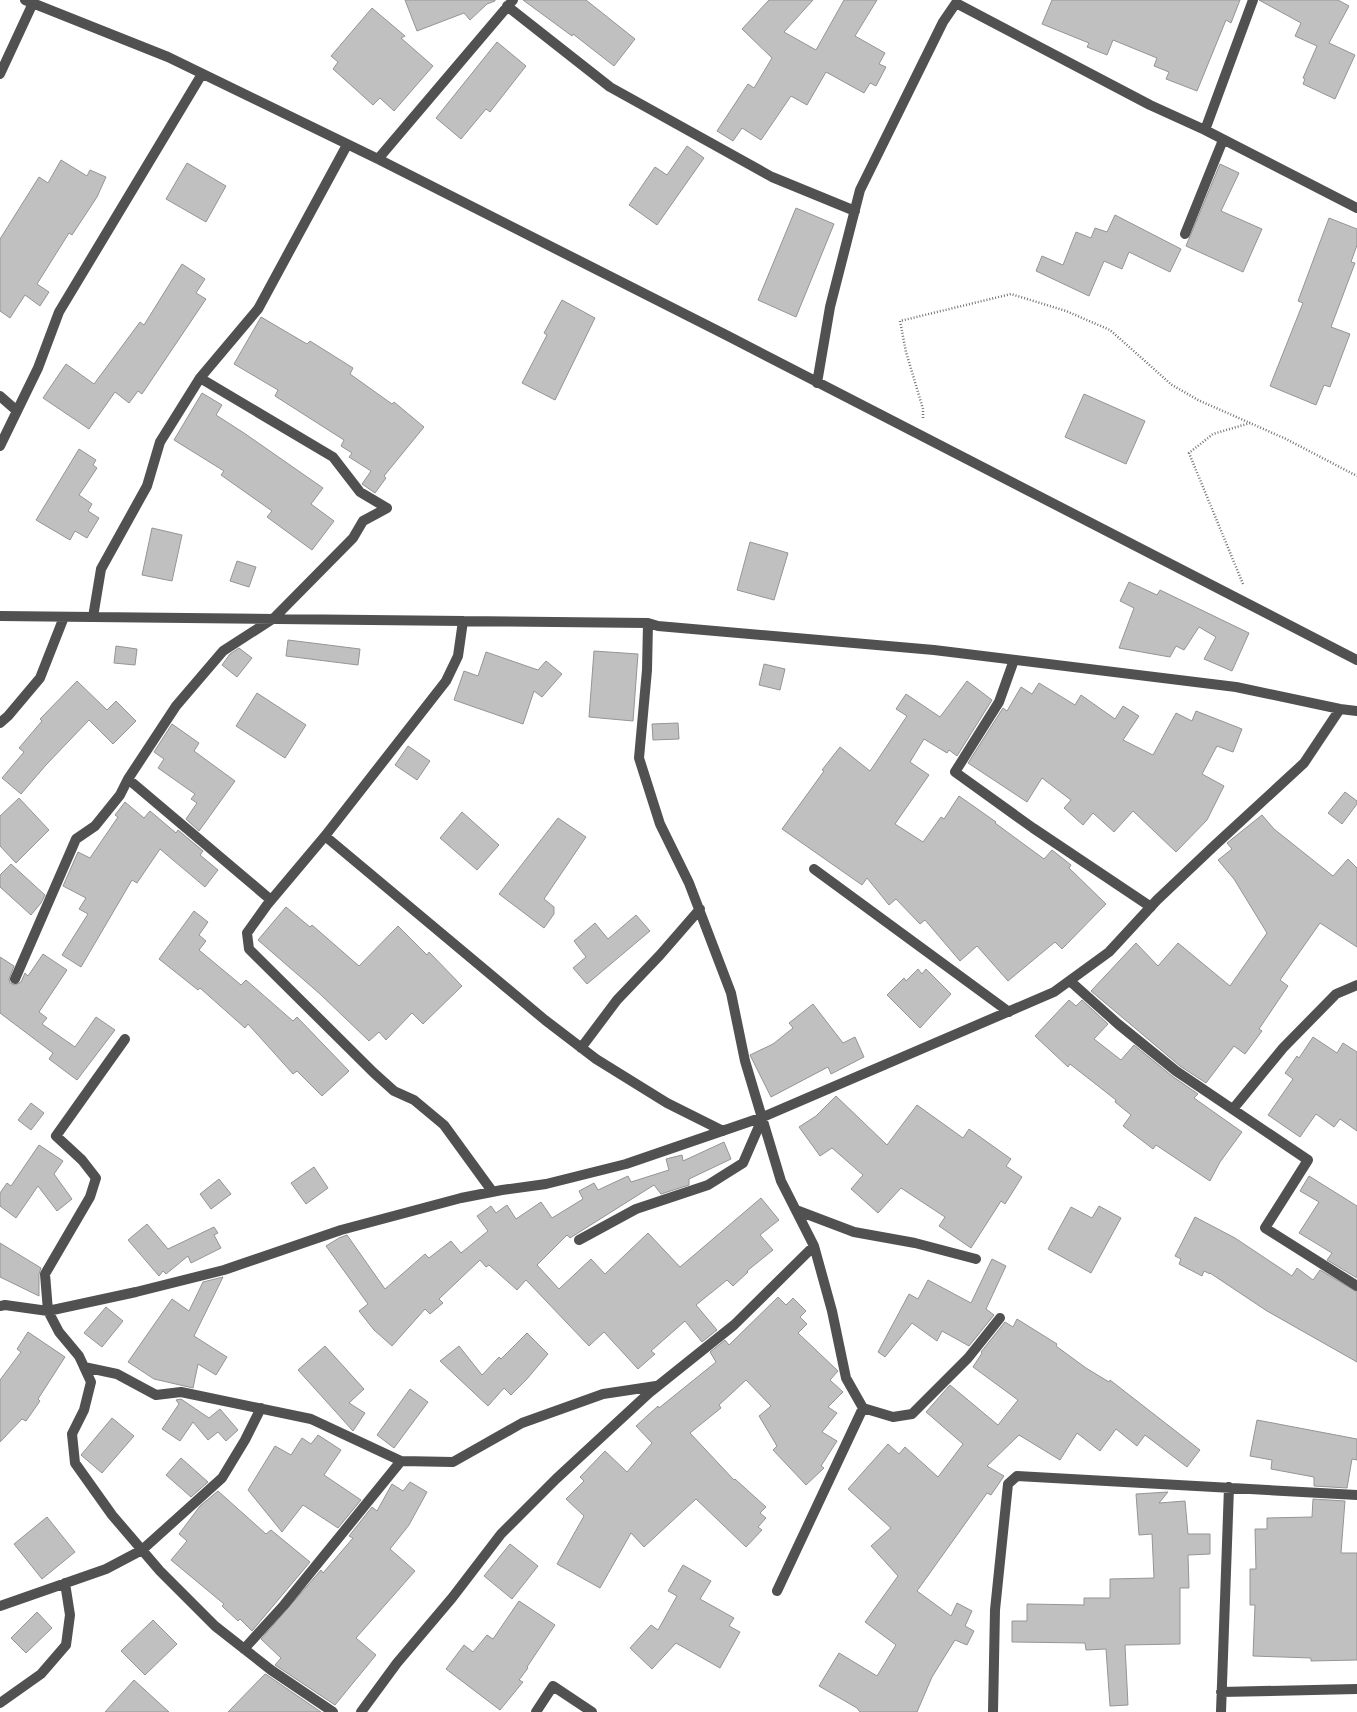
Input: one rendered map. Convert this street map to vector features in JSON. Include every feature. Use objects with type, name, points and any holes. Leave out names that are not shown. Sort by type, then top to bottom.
[{"type":"street","points":[[1205,130],[1253,0]]},
{"type":"street","points":[[818,383],[830,307],[860,190],[953,1],[1150,105],[1205,130],[1357,208]]},
{"type":"street","points":[[0,74],[29,2],[151,50],[378,159],[1357,660]]},
{"type":"street","points":[[378,159],[510,3],[610,87],[772,177],[855,211]]},
{"type":"street","points":[[0,446],[38,368],[59,312],[202,74]]},
{"type":"street","points":[[1185,234],[1224,140]]},
{"type":"street","points":[[93,617],[101,569],[147,486],[160,442],[200,378],[258,309],[347,145]]},
{"type":"street","points":[[16,979],[76,839],[95,826],[120,795],[128,779],[176,706],[222,651],[274,618],[354,538],[363,521],[387,508],[360,492],[333,457],[200,378]]},
{"type":"street","points":[[0,396],[17,411]]},
{"type":"street","points":[[0,616],[648,623],[658,626],[934,650],[1236,687],[1340,710],[1357,711]]},
{"type":"street","points":[[0,723],[8,716],[40,678],[64,617]]},
{"type":"street","points":[[463,620],[458,656],[446,681],[325,836],[271,900],[247,933],[248,949],[374,1073],[394,1091],[414,1100],[444,1125],[492,1191]]},
{"type":"street","points":[[648,623],[647,670],[639,758],[660,824],[690,883],[731,993],[745,1061],[782,1180],[814,1246],[832,1311],[846,1378],[863,1408],[893,1417],[912,1414],[968,1358],[1000,1318]]},
{"type":"street","points":[[1014,660],[999,702],[955,772],[1033,828],[1151,907]]},
{"type":"street","points":[[0,1306],[5,1305],[48,1310],[136,1292],[224,1270],[341,1230],[461,1198],[492,1191],[546,1184],[626,1164],[762,1117],[1054,992],[1110,952],[1151,907],[1214,846],[1304,764],[1340,710]]},
{"type":"street","points":[[128,779],[271,900]]},
{"type":"street","points":[[325,836],[545,1020],[581,1048],[667,1103],[723,1131]]},
{"type":"street","points":[[814,869],[1009,1012]]},
{"type":"street","points":[[581,1048],[617,1000],[660,955],[700,909]]},
{"type":"street","points":[[1070,981],[1118,1024],[1176,1071],[1308,1160],[1265,1228],[1357,1286]]},
{"type":"street","points":[[1233,1109],[1283,1048],[1336,994],[1357,985]]},
{"type":"street","points":[[125,1038],[56,1136],[82,1160],[96,1178],[90,1197],[45,1274],[48,1310],[59,1332],[78,1356],[91,1382],[84,1410],[72,1434],[75,1463],[112,1515],[142,1550],[215,1626],[314,1700],[333,1712]]},
{"type":"street","points":[[579,1240],[636,1209],[708,1185],[743,1163],[762,1117]]},
{"type":"street","points":[[796,1210],[854,1232],[915,1243],[976,1259]]},
{"type":"street","points":[[361,1712],[397,1663],[452,1598],[501,1534],[556,1479],[658,1385],[734,1325],[814,1246]]},
{"type":"street","points":[[84,1367],[117,1374],[156,1395],[181,1392],[311,1419],[401,1461],[453,1462],[522,1422],[603,1394],[658,1385]]},
{"type":"street","points":[[0,1606],[65,1582],[106,1569],[142,1550],[222,1478],[261,1408]]},
{"type":"street","points":[[777,1591],[863,1408]]},
{"type":"street","points":[[244,1648],[284,1605],[401,1461]]},
{"type":"street","points":[[993,1712],[995,1610],[1008,1484],[1018,1476],[1357,1495]]},
{"type":"street","points":[[1221,1712],[1229,1487]]},
{"type":"street","points":[[0,1703],[41,1674],[66,1645],[70,1614],[65,1582]]},
{"type":"street","points":[[536,1712],[553,1686],[592,1712]]},
{"type":"street","points":[[1221,1692],[1357,1689]]},
{"type":"path","points":[[921,436],[923,409],[906,352],[900,322],[1011,294],[1066,311],[1110,330],[1172,385],[1198,400],[1286,438],[1357,476]]},
{"type":"path","points":[[1250,423],[1213,434],[1188,453],[1206,498],[1232,553],[1252,606]]},
{"type":"building","points":[[405,0],[495,1],[487,4],[470,20],[464,13],[417,31]]},
{"type":"building","points":[[523,0],[586,0],[635,39],[614,66],[573,34],[572,36]]},
{"type":"building","points":[[769,0],[813,0],[784,32],[816,50],[844,0],[877,0],[855,36],[885,53],[879,64],[886,67],[876,86],[870,83],[864,93],[826,72],[807,105],[791,96],[761,140],[742,128],[733,141],[717,131],[748,84],[754,88],[772,58],[742,29]]},
{"type":"building","points":[[1052,0],[1240,0],[1231,23],[1226,20],[1197,91],[1166,79],[1169,72],[1154,66],[1157,58],[1113,40],[1107,55],[1087,47],[1089,43],[1042,24]]},
{"type":"building","points":[[1259,0],[1338,0],[1349,6],[1329,43],[1355,55],[1335,99],[1303,84],[1305,79],[1303,78],[1317,46],[1295,36],[1301,23]]},
{"type":"building","points":[[372,8],[405,36],[401,38],[433,66],[394,111],[380,98],[373,105],[333,69],[338,62],[331,56]]},
{"type":"building","points":[[497,42],[526,66],[490,112],[486,109],[461,139],[436,118]]},
{"type":"building","points":[[687,146],[704,158],[657,225],[629,205],[655,167],[667,175]]},
{"type":"building","points":[[61,160],[87,176],[90,170],[106,177],[97,197],[72,235],[69,233],[37,284],[49,292],[40,306],[25,295],[10,318],[0,311],[0,239],[39,177],[48,183]]},
{"type":"building","points":[[187,163],[226,186],[206,222],[166,199]]},
{"type":"building","points":[[1220,164],[1239,173],[1221,211],[1262,229],[1243,272],[1186,246]]},
{"type":"building","points":[[796,208],[834,224],[796,317],[758,300]]},
{"type":"building","points":[[1115,215],[1181,249],[1170,272],[1129,252],[1122,269],[1104,261],[1089,296],[1036,271],[1042,256],[1063,265],[1076,232],[1091,238],[1095,228],[1107,232]]},
{"type":"building","points":[[1329,218],[1357,229],[1357,245],[1351,262],[1355,263],[1331,327],[1350,334],[1330,387],[1324,385],[1316,405],[1270,386],[1303,303],[1298,301]]},
{"type":"building","points":[[182,264],[205,279],[196,293],[206,299],[142,394],[138,391],[129,403],[115,392],[89,429],[43,398],[66,364],[94,384],[140,322],[144,325]]},
{"type":"building","points":[[562,300],[595,318],[555,400],[522,383],[547,335],[544,333]]},
{"type":"building","points":[[261,317],[307,344],[310,341],[353,368],[350,374],[392,404],[394,402],[424,427],[384,476],[386,478],[375,493],[362,484],[371,471],[349,457],[352,453],[341,446],[344,440],[275,396],[278,390],[234,364]]},
{"type":"building","points":[[202,393],[222,405],[216,415],[323,488],[311,504],[334,521],[312,550],[267,517],[272,511],[221,475],[224,471],[174,440]]},
{"type":"building","points":[[1084,394],[1145,421],[1126,464],[1065,437]]},
{"type":"building","points":[[79,449],[96,460],[93,465],[97,468],[79,495],[92,504],[88,511],[99,518],[87,538],[75,531],[70,540],[36,520]]},
{"type":"building","points":[[152,528],[182,535],[172,581],[142,575]]},
{"type":"building","points":[[750,542],[788,553],[774,600],[737,590]]},
{"type":"building","points":[[237,561],[256,567],[249,587],[230,581]]},
{"type":"building","points":[[1129,582],[1157,595],[1160,590],[1249,633],[1232,671],[1204,659],[1216,637],[1199,627],[1184,650],[1176,646],[1170,657],[1119,648],[1134,608],[1120,601]]},
{"type":"building","points":[[288,640],[360,649],[358,665],[286,656]]},
{"type":"building","points":[[116,646],[137,649],[135,665],[114,663]]},
{"type":"building","points":[[239,648],[252,658],[237,677],[222,665],[230,654]]},
{"type":"building","points":[[594,651],[638,654],[633,721],[589,717]]},
{"type":"building","points":[[486,652],[538,670],[546,661],[562,674],[542,697],[534,691],[523,724],[454,700],[464,671],[478,676]]},
{"type":"building","points":[[764,664],[785,669],[780,690],[759,685]]},
{"type":"building","points":[[77,681],[107,710],[116,701],[136,721],[113,744],[89,720],[46,765],[21,794],[2,778],[24,752],[19,748],[42,721],[40,719]]},
{"type":"building","points":[[967,681],[992,700],[957,756],[949,750],[947,753],[924,739],[910,762],[929,775],[895,824],[923,842],[941,817],[944,819],[959,796],[1044,859],[1052,850],[1071,865],[1069,868],[1106,904],[1062,949],[1055,942],[1008,981],[977,946],[960,961],[925,920],[920,924],[896,899],[889,905],[867,878],[862,885],[782,829],[824,771],[822,770],[840,747],[870,771],[907,716],[896,709],[906,694],[940,717]]},
{"type":"building","points":[[1039,683],[1075,705],[1081,695],[1115,719],[1123,706],[1139,716],[1123,740],[1153,755],[1176,713],[1192,721],[1196,711],[1242,729],[1233,752],[1217,746],[1202,774],[1224,786],[1207,820],[1176,852],[1133,811],[1114,832],[1093,813],[1083,825],[1064,808],[1071,800],[1042,778],[1027,802],[968,763],[1003,708],[1007,711],[1021,687],[1032,694]]},
{"type":"building","points":[[257,693],[306,725],[285,758],[236,726]]},
{"type":"building","points":[[678,723],[679,739],[653,740],[652,724]]},
{"type":"building","points":[[172,724],[199,743],[194,751],[235,781],[199,831],[186,819],[197,803],[191,799],[195,794],[158,768],[164,759],[154,752]]},
{"type":"building","points":[[408,746],[430,761],[417,780],[395,765]]},
{"type":"building","points":[[1345,792],[1357,801],[1357,804],[1342,824],[1328,813]]},
{"type":"building","points":[[19,798],[49,830],[16,863],[0,846],[0,816]]},
{"type":"building","points":[[125,802],[144,818],[150,811],[176,833],[178,830],[203,851],[200,855],[218,870],[205,887],[160,849],[137,883],[132,880],[81,967],[62,955],[88,914],[79,909],[86,898],[63,886],[78,852],[90,858],[118,817],[115,815]]},
{"type":"building","points":[[462,812],[499,845],[477,870],[440,838]]},
{"type":"building","points":[[1262,815],[1274,829],[1333,876],[1348,859],[1357,868],[1357,947],[1320,923],[1280,980],[1288,986],[1259,1029],[1262,1031],[1245,1054],[1234,1046],[1206,1083],[1180,1066],[1091,991],[1136,943],[1158,966],[1178,943],[1230,986],[1267,933],[1234,879],[1218,860],[1232,849],[1227,843]]},
{"type":"building","points":[[558,818],[586,837],[544,899],[554,907],[554,914],[544,928],[499,894]]},
{"type":"building","points":[[11,864],[45,895],[41,903],[31,915],[0,887],[0,875]]},
{"type":"building","points":[[286,907],[310,927],[312,925],[359,966],[398,926],[427,955],[429,952],[462,986],[423,1024],[412,1013],[386,1040],[379,1032],[369,1041],[320,994],[258,940]]},
{"type":"building","points":[[194,911],[208,922],[199,935],[206,941],[199,950],[241,985],[246,980],[293,1021],[297,1017],[349,1071],[322,1096],[297,1071],[293,1074],[248,1024],[245,1028],[200,988],[198,990],[159,959]]},
{"type":"building","points":[[636,915],[650,931],[587,984],[573,968],[586,957],[574,941],[595,923],[608,939]]},
{"type":"building","points":[[43,954],[67,970],[39,1012],[47,1018],[42,1024],[75,1047],[96,1017],[115,1030],[77,1080],[49,1059],[53,1053],[0,1013],[0,957],[14,966],[9,979],[10,983],[15,985],[21,982],[25,973],[28,976]]},
{"type":"building","points":[[918,969],[922,974],[926,969],[951,994],[920,1028],[887,995],[904,978],[906,981]]},
{"type":"building","points":[[1069,1000],[1076,1006],[1082,1000],[1108,1024],[1094,1039],[1121,1060],[1134,1045],[1172,1076],[1198,1094],[1194,1098],[1242,1132],[1220,1162],[1210,1181],[1156,1145],[1153,1149],[1123,1126],[1131,1115],[1115,1102],[1116,1100],[1070,1064],[1068,1067],[1035,1036]]},
{"type":"building","points":[[813,1004],[843,1043],[855,1037],[864,1057],[831,1074],[828,1067],[771,1097],[750,1055],[773,1044],[793,1028],[789,1023]]},
{"type":"building","points":[[1313,1037],[1337,1053],[1343,1043],[1357,1052],[1357,1131],[1340,1119],[1334,1127],[1316,1114],[1300,1137],[1268,1115],[1293,1079],[1285,1073],[1297,1056],[1299,1058]]},
{"type":"building","points":[[836,1096],[887,1145],[917,1105],[963,1138],[969,1129],[1011,1159],[1006,1166],[1022,1177],[1005,1204],[1001,1201],[971,1248],[939,1226],[945,1217],[901,1188],[878,1213],[851,1189],[863,1175],[832,1148],[820,1156],[799,1127],[816,1116]]},
{"type":"building","points":[[31,1103],[44,1113],[31,1130],[18,1120]]},
{"type":"building","points":[[724,1142],[731,1159],[689,1179],[689,1185],[661,1194],[654,1185],[570,1238],[567,1235],[537,1265],[559,1289],[591,1259],[605,1274],[648,1233],[680,1267],[761,1198],[779,1220],[760,1235],[773,1250],[747,1271],[748,1272],[733,1286],[727,1280],[696,1305],[717,1330],[702,1342],[685,1321],[651,1351],[655,1354],[638,1369],[604,1332],[589,1346],[526,1280],[517,1290],[489,1265],[486,1267],[480,1260],[439,1299],[443,1303],[430,1314],[425,1309],[392,1346],[374,1330],[359,1311],[368,1304],[326,1246],[347,1235],[385,1289],[425,1254],[429,1258],[451,1241],[461,1253],[488,1231],[477,1216],[491,1206],[496,1213],[507,1205],[516,1219],[541,1202],[552,1218],[583,1199],[579,1191],[594,1183],[598,1190],[628,1176],[631,1182],[669,1170],[666,1159],[682,1155],[683,1161]]},
{"type":"building","points":[[39,1145],[63,1161],[54,1174],[72,1199],[57,1211],[38,1186],[16,1218],[0,1206],[0,1193],[7,1183],[11,1186]]},
{"type":"building","points":[[314,1167],[328,1188],[306,1204],[291,1183]]},
{"type":"building","points":[[1309,1176],[1357,1206],[1357,1278],[1327,1260],[1332,1253],[1299,1233],[1319,1202],[1300,1191]]},
{"type":"building","points":[[219,1179],[231,1194],[211,1209],[200,1194]]},
{"type":"building","points":[[1099,1206],[1121,1218],[1091,1273],[1048,1249],[1071,1207],[1092,1218]]},
{"type":"building","points":[[1195,1217],[1235,1238],[1292,1276],[1297,1268],[1313,1280],[1320,1270],[1357,1292],[1357,1362],[1267,1311],[1210,1273],[1204,1271],[1202,1276],[1179,1264],[1181,1259],[1175,1256]]},
{"type":"building","points":[[147,1224],[168,1249],[214,1227],[218,1233],[214,1235],[221,1248],[191,1263],[188,1256],[166,1274],[163,1271],[159,1276],[128,1240]]},
{"type":"building","points":[[0,1243],[41,1268],[39,1274],[39,1296],[0,1277]]},
{"type":"building","points":[[992,1259],[1006,1266],[986,1309],[994,1315],[969,1346],[942,1331],[937,1341],[912,1323],[885,1357],[878,1352],[909,1294],[918,1299],[928,1280],[971,1303]]},
{"type":"building","points":[[223,1277],[194,1336],[227,1357],[216,1375],[198,1364],[193,1388],[154,1379],[128,1362],[172,1299],[189,1311],[203,1282]]},
{"type":"building","points":[[778,1297],[786,1305],[793,1298],[806,1311],[800,1317],[807,1324],[798,1333],[838,1371],[830,1380],[843,1392],[828,1407],[837,1413],[822,1432],[837,1441],[821,1466],[824,1468],[806,1485],[773,1450],[777,1446],[759,1416],[771,1406],[746,1380],[719,1405],[721,1408],[690,1433],[734,1480],[735,1479],[766,1507],[760,1513],[766,1518],[758,1527],[762,1530],[746,1547],[696,1499],[644,1547],[631,1533],[600,1588],[557,1564],[584,1516],[566,1499],[584,1481],[580,1477],[605,1451],[627,1472],[652,1443],[636,1426],[658,1406],[659,1408],[716,1362],[710,1352],[725,1340],[729,1345]]},
{"type":"building","points":[[106,1307],[123,1321],[102,1347],[84,1333]]},
{"type":"building","points":[[1017,1319],[1057,1344],[1056,1346],[1086,1368],[1109,1382],[1110,1380],[1200,1450],[1187,1467],[1145,1435],[1137,1446],[1116,1429],[1100,1451],[1077,1433],[1060,1460],[1019,1435],[987,1466],[1004,1476],[991,1495],[987,1493],[917,1591],[951,1616],[957,1603],[972,1611],[965,1626],[974,1631],[967,1645],[955,1640],[932,1677],[917,1712],[860,1712],[857,1708],[819,1686],[839,1653],[877,1676],[896,1645],[865,1622],[898,1576],[871,1546],[891,1528],[848,1489],[888,1444],[899,1454],[905,1447],[938,1477],[963,1444],[926,1412],[950,1385],[998,1425],[1018,1400],[973,1367],[982,1353],[981,1352],[1005,1322],[1013,1327]]},
{"type":"building","points":[[28,1332],[65,1357],[38,1399],[40,1401],[26,1421],[22,1419],[0,1442],[0,1380],[21,1352],[17,1349]]},
{"type":"building","points":[[527,1333],[548,1354],[511,1395],[504,1388],[488,1406],[440,1361],[459,1346],[482,1375],[499,1357],[501,1359]]},
{"type":"building","points":[[325,1346],[364,1389],[349,1403],[365,1413],[353,1431],[298,1370]]},
{"type":"building","points":[[410,1389],[428,1402],[394,1448],[377,1435]]},
{"type":"building","points":[[181,1399],[209,1418],[220,1409],[238,1430],[226,1441],[218,1432],[208,1440],[193,1422],[180,1441],[162,1429],[179,1404],[176,1400]]},
{"type":"building","points":[[112,1418],[134,1436],[102,1473],[81,1455]]},
{"type":"building","points":[[1257,1420],[1357,1439],[1357,1460],[1352,1459],[1347,1488],[1314,1486],[1314,1477],[1271,1469],[1272,1460],[1250,1456]]},
{"type":"building","points":[[318,1435],[341,1450],[324,1475],[361,1500],[338,1528],[303,1505],[282,1532],[248,1490],[275,1446],[291,1455],[302,1438],[311,1444]]},
{"type":"building","points":[[181,1458],[208,1482],[191,1497],[166,1475]]},
{"type":"building","points":[[410,1482],[427,1492],[409,1525],[390,1549],[415,1571],[356,1638],[376,1655],[335,1705],[275,1665],[281,1658],[261,1639],[321,1570],[323,1573],[353,1538],[349,1536],[372,1507],[377,1511],[392,1484],[403,1491]]},
{"type":"building","points":[[218,1491],[266,1534],[271,1530],[310,1562],[252,1631],[240,1619],[238,1621],[222,1606],[224,1604],[171,1560],[187,1541],[179,1534],[200,1506]]},
{"type":"building","points":[[1168,1492],[1159,1503],[1185,1501],[1188,1534],[1210,1534],[1210,1554],[1188,1555],[1189,1588],[1180,1588],[1180,1644],[1125,1645],[1128,1705],[1110,1706],[1106,1649],[1086,1650],[1085,1643],[1012,1642],[1012,1621],[1027,1621],[1027,1604],[1084,1605],[1084,1598],[1110,1598],[1110,1579],[1154,1578],[1152,1534],[1139,1535],[1136,1494]]},
{"type":"building","points":[[1313,1499],[1345,1501],[1341,1553],[1357,1553],[1357,1660],[1311,1661],[1311,1658],[1253,1656],[1255,1605],[1250,1605],[1250,1569],[1256,1569],[1255,1529],[1267,1529],[1267,1518],[1312,1517]]},
{"type":"building","points":[[47,1517],[75,1552],[42,1579],[14,1544]]},
{"type":"building","points":[[510,1544],[538,1566],[512,1599],[484,1576]]},
{"type":"building","points":[[683,1565],[711,1581],[700,1599],[734,1618],[729,1626],[740,1632],[720,1668],[676,1643],[652,1669],[630,1648],[651,1625],[658,1630],[677,1596],[668,1591]]},
{"type":"building","points":[[519,1601],[555,1625],[519,1680],[523,1682],[500,1710],[446,1669],[464,1645],[473,1652],[487,1635],[493,1639]]},
{"type":"building","points":[[37,1612],[52,1628],[26,1653],[11,1638]]},
{"type":"building","points":[[153,1620],[177,1644],[145,1675],[121,1651]]},
{"type":"building","points":[[265,1674],[267,1675],[321,1712],[228,1712]]},
{"type":"building","points":[[134,1680],[169,1712],[105,1712]]}]
